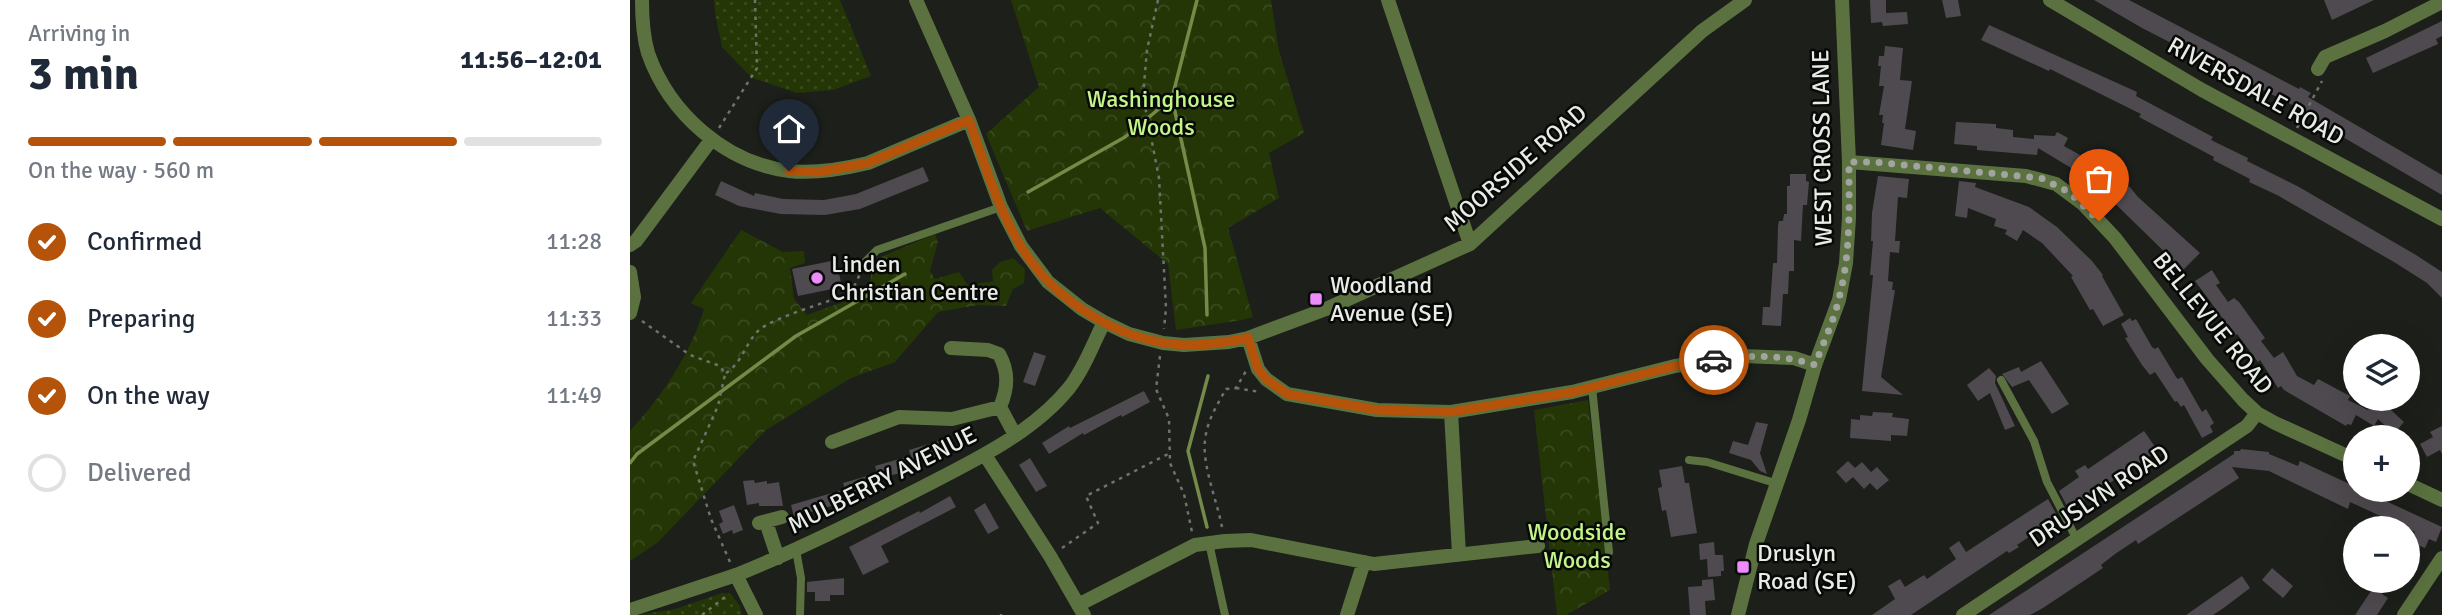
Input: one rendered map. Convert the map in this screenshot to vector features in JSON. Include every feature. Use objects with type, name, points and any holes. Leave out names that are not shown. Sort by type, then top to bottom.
[{"type":"street","points":[[642,0],[643,28],[648,53],[667,91],[711,140],[755,163],[789,171],[819,172],[868,163],[969,120]]},
{"type":"street","name":"MOORSIDE ROAD","points":[[916,0],[969,120],[1001,207],[1021,246],[1048,282],[1082,309],[1129,334],[1163,342],[1202,344],[1248,338],[1326,309],[1470,244],[1702,31],[1745,0]]},
{"type":"street","points":[[1388,0],[1470,244]]},
{"type":"street","name":"WEST CROSS LANE","points":[[1738,615],[1756,544],[1839,300],[1846,263],[1849,162],[1842,0]]},
{"type":"street","name":"RIVERSDALE ROAD","points":[[2050,0],[2202,90],[2442,219]]},
{"type":"street","points":[[2318,69],[2325,57],[2442,2]]},
{"type":"street","points":[[630,245],[636,241],[711,140]]},
{"type":"street","name":"BELLEVUE ROAD","points":[[1849,162],[2026,176],[2041,178],[2063,188],[2083,204],[2115,238],[2207,359],[2243,400],[2257,413],[2343,454]]},
{"type":"street","points":[[630,271],[634,297],[630,313]]},
{"type":"street","name":"MULBERRY AVENUE","points":[[630,610],[778,558],[985,455],[1049,408],[1069,388],[1104,322]]},
{"type":"street","points":[[1248,338],[1255,362],[1266,379],[1287,394],[1377,410],[1451,412],[1592,387],[1675,366],[1743,356],[1794,358],[1815,365]]},
{"type":"street","points":[[832,442],[899,417],[952,419],[1000,407],[1007,393],[1007,373],[999,354],[988,350],[951,348]]},
{"type":"street","points":[[1000,407],[1015,435]]},
{"type":"street","points":[[1451,412],[1459,555]]},
{"type":"street","name":"DRUSLYN ROAD","points":[[1963,615],[2247,426],[2257,413]]},
{"type":"street","points":[[985,455],[1081,610],[1202,544],[1251,540],[1374,564],[1538,546]]},
{"type":"street","points":[[2420,490],[2442,500]]},
{"type":"street","points":[[778,558],[762,523],[782,517]]},
{"type":"street","points":[[2404,615],[2442,558]]},
{"type":"street","points":[[1347,615],[1363,562]]},
{"type":"street","points":[[727,578],[756,615]]},
{"type":"lane","points":[[863,264],[877,250],[1001,207]]},
{"type":"lane","points":[[2001,380],[2034,441],[2047,482],[2076,538]]},
{"type":"lane","points":[[1592,387],[1609,552]]},
{"type":"lane","points":[[1689,460],[1707,462],[1777,484]]},
{"type":"lane","points":[[1202,544],[1225,615]]},
{"type":"lane","points":[[796,550],[800,578],[800,615]]},
{"type":"path","points":[[711,140],[757,68],[755,0]]},
{"type":"path","points":[[1158,0],[1147,50],[1143,96],[1159,178],[1166,307],[1156,389],[1169,419],[1170,463],[1202,544]]},
{"type":"path","points":[[2293,137],[2326,73],[2318,69]]},
{"type":"path","points":[[725,374],[737,366],[759,330],[775,321],[851,293],[863,264]]},
{"type":"path","points":[[630,313],[690,355],[720,366],[725,374],[719,402],[693,461],[727,578],[728,597],[702,615]]},
{"type":"path","points":[[1225,541],[1204,441],[1212,413],[1226,389],[1236,388],[1249,365],[1255,362]]},
{"type":"path","points":[[1050,556],[1098,523],[1086,496],[1170,453]]},
{"type":"green space","points":[[714,0],[840,0],[871,76],[833,90],[797,93],[752,78],[722,47]]},
{"type":"green space","name":"Washinghouse Woods","points":[[1011,0],[1271,0],[1279,51],[1304,133],[1269,153],[1279,198],[1228,228],[1253,317],[1176,330],[1168,264],[1100,208],[1027,231],[986,134],[1039,87]]},
{"type":"green space","points":[[741,230],[783,252],[804,251],[805,263],[790,268],[794,299],[807,315],[862,295],[871,278],[871,261],[935,234],[938,242],[930,271],[935,279],[959,272],[971,290],[979,283],[993,282],[992,270],[1000,262],[1013,258],[1025,269],[1024,283],[1013,289],[1006,306],[978,305],[938,312],[895,362],[851,378],[766,430],[657,543],[630,561],[630,431],[653,404],[683,359],[704,309],[691,303]]},
{"type":"green space","name":"Woodside Woods","points":[[1588,400],[1610,590],[1566,615],[1557,615],[1534,410]]},
{"type":"green space","points":[[722,593],[731,594],[740,606],[742,615],[638,615],[675,609]]},
{"type":"building","points":[[1870,0],[1886,0],[1886,13],[1907,12],[1908,24],[1883,26],[1882,22],[1871,23]]},
{"type":"building","points":[[1942,0],[1958,0],[1961,16],[1946,18]]},
{"type":"building","points":[[2094,0],[2129,0],[2311,93],[2308,97],[2442,175],[2442,195],[2312,119],[2314,116],[2142,28]]},
{"type":"building","points":[[2324,0],[2374,0],[2332,20]]},
{"type":"building","points":[[2442,21],[2442,36],[2436,39],[2438,44],[2373,73],[2366,58]]},
{"type":"building","points":[[1989,25],[2137,92],[2136,96],[2213,137],[2211,140],[2248,158],[2247,161],[2299,187],[2416,255],[2442,272],[2442,298],[2427,283],[2394,262],[2277,195],[2249,182],[2250,179],[2213,160],[2214,157],[2139,117],[2141,114],[2050,69],[2049,71],[1981,40]]},
{"type":"building","points":[[1885,46],[1903,48],[1900,80],[1912,81],[1905,129],[1916,131],[1913,150],[1881,145],[1884,123],[1883,115],[1879,115],[1884,86],[1879,86],[1881,66],[1878,66],[1879,56],[1884,56]]},
{"type":"building","points":[[1956,122],[1996,124],[1996,128],[2013,130],[2013,137],[2034,139],[2034,135],[2055,136],[2057,132],[2068,138],[2064,146],[2105,169],[2125,190],[2129,186],[2200,253],[2183,270],[2091,180],[2038,148],[2037,155],[1977,150],[1977,146],[1954,144]]},
{"type":"building","points":[[923,167],[929,181],[860,209],[825,215],[781,214],[739,206],[715,195],[721,181],[754,196],[755,193],[783,199],[824,200],[856,194]]},
{"type":"building","points":[[1790,174],[1806,174],[1806,181],[1809,182],[1807,205],[1803,205],[1801,241],[1794,240],[1794,271],[1789,271],[1788,294],[1783,294],[1781,326],[1762,325],[1763,307],[1770,307],[1773,263],[1777,263],[1778,226],[1779,221],[1783,221],[1784,214],[1787,214]]},
{"type":"building","points":[[1878,176],[1909,179],[1907,198],[1898,197],[1895,241],[1900,241],[1899,253],[1890,252],[1888,281],[1893,282],[1892,290],[1895,290],[1881,377],[1903,395],[1862,391],[1873,275],[1870,275],[1872,213]]},
{"type":"building","points":[[1959,181],[1976,183],[1975,187],[2029,207],[2057,227],[2103,275],[2124,315],[2103,326],[2093,309],[2090,310],[2071,277],[2073,276],[2042,243],[2023,230],[2017,241],[2005,234],[2007,230],[1994,226],[1996,219],[1968,208],[1967,218],[1955,216]]},
{"type":"building","name":"Linden Christian Centre","points":[[836,260],[842,287],[798,296],[792,269]]},
{"type":"building","points":[[2212,270],[2220,283],[2216,285],[2228,302],[2234,298],[2239,302],[2265,338],[2261,341],[2274,358],[2283,352],[2297,376],[2314,385],[2318,379],[2343,392],[2343,411],[2392,411],[2404,422],[2402,425],[2384,425],[2378,419],[2372,425],[2356,415],[2351,425],[2344,425],[2281,386],[2278,388],[2260,360],[2258,362],[2237,334],[2235,335],[2195,281]]},
{"type":"building","points":[[2130,318],[2132,321],[2136,319],[2152,347],[2158,347],[2176,377],[2182,377],[2202,412],[2206,409],[2214,423],[2210,426],[2213,432],[2202,438],[2184,405],[2181,407],[2175,402],[2155,372],[2150,375],[2142,365],[2125,338],[2128,337],[2121,324]]},
{"type":"building","points":[[1034,352],[1046,356],[1035,386],[1023,382]]},
{"type":"building","points":[[2041,361],[2069,404],[2052,414],[2029,380],[2012,387],[2002,374],[2019,367],[2021,372]]},
{"type":"building","points":[[1989,368],[1996,376],[1995,383],[2015,426],[2005,430],[1990,393],[1978,401],[1967,385]]},
{"type":"building","points":[[1144,391],[1150,402],[1122,417],[1121,415],[1084,435],[1083,433],[1049,454],[1042,443],[1069,426],[1070,428]]},
{"type":"building","points":[[1873,412],[1893,413],[1892,417],[1909,419],[1907,436],[1891,435],[1891,441],[1850,438],[1851,419],[1860,420],[1860,415],[1872,416]]},
{"type":"building","points":[[1756,422],[1768,424],[1760,453],[1767,474],[1760,471],[1751,460],[1729,453],[1733,441],[1748,445]]},
{"type":"building","points":[[2442,426],[2442,454],[2440,450],[2427,457],[2420,444],[2433,437],[2430,432]]},
{"type":"building","points":[[2144,431],[2158,451],[2069,510],[2059,491],[2079,477],[2075,471],[2085,465],[2088,469]]},
{"type":"building","points":[[939,441],[943,454],[913,463],[909,450]]},
{"type":"building","points":[[2234,451],[2269,452],[2298,466],[2300,461],[2343,481],[2343,502],[2350,502],[2348,509],[2269,471],[2232,467],[2239,478],[2138,544],[2136,540],[2101,565],[2103,568],[2043,608],[2030,615],[1989,615],[2234,454]]},
{"type":"building","points":[[906,457],[910,470],[879,479],[875,466]]},
{"type":"building","points":[[1030,458],[1047,486],[1036,492],[1019,465]]},
{"type":"building","points":[[1848,461],[1855,468],[1862,462],[1871,472],[1877,467],[1889,480],[1877,490],[1870,483],[1864,489],[1853,477],[1846,483],[1836,472]]},
{"type":"building","points":[[1682,466],[1685,483],[1689,483],[1697,533],[1671,537],[1666,510],[1662,511],[1658,488],[1662,487],[1659,470]]},
{"type":"building","points":[[874,474],[877,486],[847,496],[843,483]]},
{"type":"building","points":[[754,480],[755,483],[767,481],[767,484],[779,482],[783,506],[759,506],[759,503],[747,505],[743,481]]},
{"type":"building","points":[[842,490],[845,502],[794,517],[791,505]]},
{"type":"building","points":[[950,496],[956,507],[881,546],[889,562],[863,575],[849,547]]},
{"type":"building","points":[[2048,499],[2058,517],[2017,545],[2019,547],[2009,553],[2007,551],[1911,615],[1872,615],[1895,599],[1888,586],[1900,579],[1905,587],[1924,575],[1927,579],[1956,559],[1949,548],[1959,541],[1966,552]]},
{"type":"building","points":[[2350,502],[2388,502],[2418,516],[2380,516]]},
{"type":"building","points":[[985,503],[999,528],[988,534],[974,510]]},
{"type":"building","points":[[734,505],[743,530],[733,534],[732,530],[723,534],[719,524],[723,522],[719,511]]},
{"type":"building","points":[[2420,517],[2442,527],[2436,542],[2429,539],[2425,548],[2420,546]]},
{"type":"building","points":[[1714,542],[1715,555],[1723,555],[1724,571],[1721,571],[1721,576],[1708,577],[1707,559],[1700,560],[1699,544]]},
{"type":"building","points":[[2272,568],[2293,586],[2283,598],[2262,580]]},
{"type":"building","points":[[2242,576],[2250,588],[2225,607],[2213,615],[2186,615]]},
{"type":"building","points":[[844,578],[844,595],[830,595],[830,601],[815,601],[815,592],[807,592],[807,582]]},
{"type":"building","points":[[1713,579],[1715,600],[1705,601],[1706,615],[1690,615],[1688,587],[1702,586],[1702,580]]},
{"type":"building","points":[[2370,593],[2380,593],[2388,598],[2377,615],[2355,615]]},
{"type":"waterway","points":[[1197,0],[1172,98],[1205,248],[1207,315]]},
{"type":"waterway","points":[[1028,192],[1125,137],[1172,98]]},
{"type":"waterway","points":[[630,463],[637,454],[796,336],[905,274]]},
{"type":"waterway","points":[[1207,527],[1188,451],[1208,376]]},
{"type":"way so far","points":[[1714,360],[1771,356],[1794,358],[1815,365],[1839,300],[1846,263],[1849,162],[2041,178],[2069,192],[2099,221]]},
{"type":"place","name":"Linden Christian Centre","points":[[817,278]]},
{"type":"place","name":"Woodland Avenue (SE)","points":[[1316,299]]},
{"type":"place","name":"Druslyn Road (SE)","points":[[1743,567]]},
{"type":"route","points":[[789,171],[819,172],[868,163],[969,120],[1001,207],[1021,246],[1048,282],[1082,309],[1129,334],[1184,345],[1248,338],[1258,369],[1266,379],[1287,394],[1311,400],[1377,410],[1451,412],[1573,392],[1675,366],[1714,360]]}]
